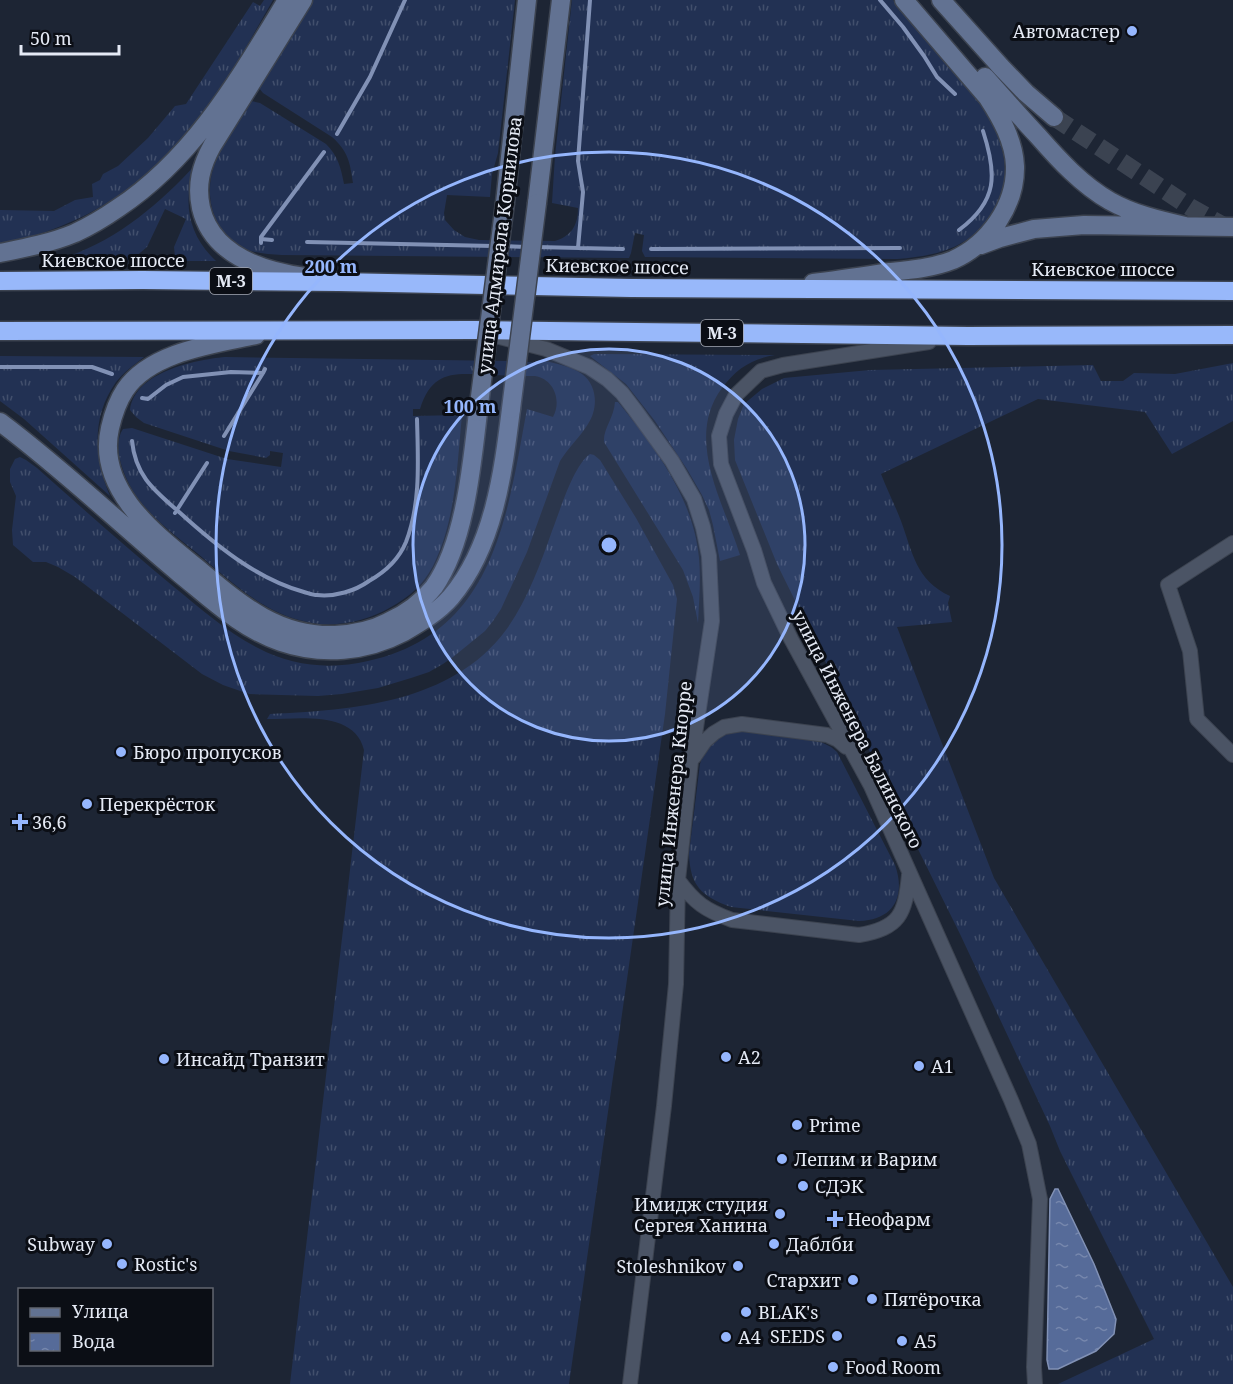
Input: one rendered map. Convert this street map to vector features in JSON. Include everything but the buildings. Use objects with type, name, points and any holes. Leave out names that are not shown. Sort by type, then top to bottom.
[{"type":"highway","name":"Киевское шоссе","points":[[0,281],[143,280],[620,288],[1233,291]]},
{"type":"highway","name":"М-3","points":[[0,331],[475,330],[968,336],[1233,335]]},
{"type":"main road","points":[[0,254],[39,245],[76,232],[123,205],[157,178],[191,144],[212,117],[286,0]]},
{"type":"main road","points":[[303,0],[212,146],[200,177],[199,196],[210,231],[219,243],[235,255],[276,271],[339,282]]},
{"type":"main road","name":"улица Адмирала Корнилова","points":[[275,330],[184,352],[150,367],[131,383],[118,401],[108,436],[108,451],[115,479],[131,507],[149,527],[234,598],[259,615],[299,632],[344,635],[358,633],[394,619],[426,596],[442,572],[455,542],[465,502],[478,412],[505,203],[527,0]]},
{"type":"main road","name":"улица Адмирала Корнилова","points":[[0,422],[39,452],[159,556],[238,620],[278,641],[296,647],[329,650],[361,648],[401,633],[439,609],[461,584],[478,552],[491,518],[500,484],[561,0]]},
{"type":"main road","points":[[904,0],[988,98],[1002,121],[1011,147],[1015,166],[1009,201],[993,229],[971,249]]},
{"type":"main road","points":[[918,0],[1057,157],[1090,189],[1128,210],[1185,226]]},
{"type":"main road","points":[[941,0],[1013,80],[1053,117]]},
{"type":"main road","points":[[778,288],[922,268],[953,260],[971,249],[1000,238],[1034,229],[1084,225],[1233,227]]},
{"type":"street","name":"улица Инженера Кнорре","points":[[475,330],[546,349],[589,367],[622,393],[680,473],[694,499],[709,556],[712,621],[691,761],[678,880],[676,984],[668,1072],[630,1384]]},
{"type":"street","name":"улица Инженера Балинского","points":[[968,336],[783,365],[761,371],[736,395],[726,414],[719,436],[721,464],[754,550],[764,583],[791,639],[871,786],[1029,1144],[1040,1199],[1035,1384]]},
{"type":"street","points":[[1233,543],[1168,585],[1190,651],[1197,719],[1233,755]]},
{"type":"street","points":[[691,761],[705,741],[714,733],[724,727],[742,724],[827,735],[838,740],[851,751]]},
{"type":"street","points":[[678,880],[690,896],[702,906],[713,914],[732,920],[859,935],[877,932],[899,917],[904,907],[909,873]]},
{"type":"green space","points":[[264,0],[273,0],[222,86],[183,138],[161,160],[139,180],[88,214],[31,236],[0,243],[0,210],[54,211],[75,200],[93,197],[92,184],[100,180],[103,174],[118,166],[148,138],[175,106],[186,104],[253,2],[260,6]]},
{"type":"green space","points":[[313,0],[515,0],[498,153],[492,174],[490,197],[447,195],[445,220],[465,237],[479,240],[555,241],[569,233],[575,225],[578,208],[552,203],[572,0],[893,0],[966,84],[987,114],[1002,147],[1005,165],[1002,193],[997,206],[981,228],[960,244],[924,256],[897,259],[645,257],[642,251],[644,235],[635,233],[629,258],[282,255],[255,252],[234,242],[225,233],[218,223],[210,199],[212,173],[216,161],[251,101],[260,103],[326,144],[338,162],[344,184],[353,183],[351,169],[342,147],[332,137],[263,93],[259,88]]},
{"type":"green space","points":[[196,164],[189,191],[190,216],[199,240],[216,261],[184,261],[175,257],[174,247],[186,219],[165,209],[147,247],[134,258],[123,261],[53,261],[94,246],[131,223],[149,210]]},
{"type":"green space","points":[[594,354],[775,355],[759,359],[746,366],[728,381],[711,408],[707,428],[707,450],[711,471],[740,555],[720,561],[709,510],[687,469],[655,421],[626,384],[590,356]]},
{"type":"green space","points":[[0,356],[144,357],[116,382],[102,409],[98,452],[110,496],[24,419],[0,401]]},
{"type":"green space","points":[[225,357],[540,363],[543,360],[573,369],[587,379],[594,391],[594,412],[585,429],[560,461],[527,552],[501,609],[485,631],[453,657],[429,672],[378,688],[318,696],[249,694],[223,685],[202,674],[75,577],[46,562],[33,562],[13,545],[12,530],[16,496],[10,482],[10,469],[15,459],[20,457],[37,468],[204,612],[236,635],[271,654],[312,665],[354,664],[410,647],[444,625],[469,597],[488,565],[512,490],[527,409],[553,417],[556,411],[556,398],[547,381],[535,376],[464,374],[445,377],[431,387],[420,409],[413,409],[413,416],[462,415],[451,511],[447,530],[433,566],[425,579],[410,595],[381,613],[358,621],[322,624],[284,615],[257,601],[232,583],[153,515],[140,501],[125,476],[119,456],[119,437],[123,429],[132,428],[227,459],[281,467],[283,453],[270,451],[270,455],[266,458],[229,451],[144,423],[130,410],[134,397],[154,377],[183,365]]},
{"type":"green space","points":[[1233,363],[1233,421],[1172,454],[1145,412],[1038,399],[881,474],[917,565],[930,582],[950,596],[948,603],[952,622],[897,627],[994,878],[1233,1287],[1233,1384],[1058,1384],[1154,1339],[1060,1151],[960,934],[777,564],[735,460],[734,440],[744,404],[762,389],[784,378],[870,370],[1093,365],[1101,381],[1123,381],[1134,373],[1175,374]]},
{"type":"green space","points":[[615,402],[618,402],[658,455],[689,514],[699,558],[698,623],[693,597],[683,570],[604,442]]},
{"type":"green space","points":[[590,454],[600,460],[636,518],[673,585],[677,599],[665,714],[569,1384],[290,1384],[364,750],[359,737],[349,728],[338,723],[309,718],[267,719],[270,714],[367,705],[399,698],[429,688],[458,673],[484,654],[506,630],[527,595],[573,478]]},
{"type":"green space","points":[[742,730],[817,740],[837,752],[895,865],[898,876],[898,896],[889,911],[871,920],[859,921],[731,907],[712,899],[699,888],[692,874],[689,853],[700,764],[706,749],[715,739],[726,733]]},
{"type":"water","points":[[1055,1189],[1058,1189],[1094,1264],[1116,1319],[1114,1334],[1096,1351],[1058,1369],[1049,1369],[1047,1360],[1050,1199]]},
{"type":"waterway","points":[[337,134],[370,77],[405,0]]},
{"type":"waterway","points":[[578,248],[583,192],[578,161],[590,0]]},
{"type":"waterway","points":[[880,0],[903,27],[937,77],[955,94]]},
{"type":"waterway","points":[[959,230],[981,208],[991,186],[991,161],[983,131]]},
{"type":"waterway","points":[[261,243],[261,237],[324,152]]},
{"type":"waterway","points":[[261,239],[272,240]]},
{"type":"waterway","points":[[307,242],[493,246]]},
{"type":"waterway","points":[[503,246],[526,247]]},
{"type":"waterway","points":[[536,247],[623,249]]},
{"type":"waterway","points":[[651,249],[900,248]]},
{"type":"waterway","points":[[0,367],[92,367],[112,374]]},
{"type":"waterway","points":[[142,398],[148,399],[166,385],[183,377],[231,372],[263,373],[265,369]]},
{"type":"waterway","points":[[224,436],[263,373]]},
{"type":"waterway","points":[[132,441],[138,467],[151,486],[214,542],[242,563],[272,580],[312,594],[331,595],[351,590],[375,577],[400,554],[406,542],[416,497],[417,419]]},
{"type":"waterway","points":[[175,513],[207,463]]},
{"type":"tunnel","points":[[1054,117],[1190,207],[1229,229]]},
{"type":"place","name":"Автомастер","points":[[1132,31]]},
{"type":"place","name":"Бюро пропусков","points":[[121,752]]},
{"type":"place","name":"Перекрёсток","points":[[87,804]]},
{"type":"place","name":"36,6","points":[[20,822]]},
{"type":"place","name":"А2","points":[[726,1057]]},
{"type":"place","name":"Инсайд Транзит","points":[[164,1059]]},
{"type":"place","name":"А1","points":[[919,1066]]},
{"type":"place","name":"Prime","points":[[797,1125]]},
{"type":"place","name":"Лепим и Варим","points":[[782,1159]]},
{"type":"place","name":"СДЭК","points":[[803,1186]]},
{"type":"place","name":"Имидж студия Сергея Ханина","points":[[780,1214]]},
{"type":"place","name":"Неофарм","points":[[835,1219]]},
{"type":"place","name":"Subway","points":[[107,1244]]},
{"type":"place","name":"Даблби","points":[[774,1244]]},
{"type":"place","name":"Rostic's","points":[[122,1264]]},
{"type":"place","name":"Stoleshnikov","points":[[738,1266]]},
{"type":"place","name":"Стархит","points":[[853,1280]]},
{"type":"place","name":"Пятёрочка","points":[[872,1299]]},
{"type":"place","name":"BLAK's","points":[[746,1312]]},
{"type":"place","name":"SEEDS","points":[[837,1336]]},
{"type":"place","name":"А4","points":[[726,1337]]},
{"type":"place","name":"А5","points":[[902,1341]]},
{"type":"place","name":"Food Room","points":[[833,1367]]}]
